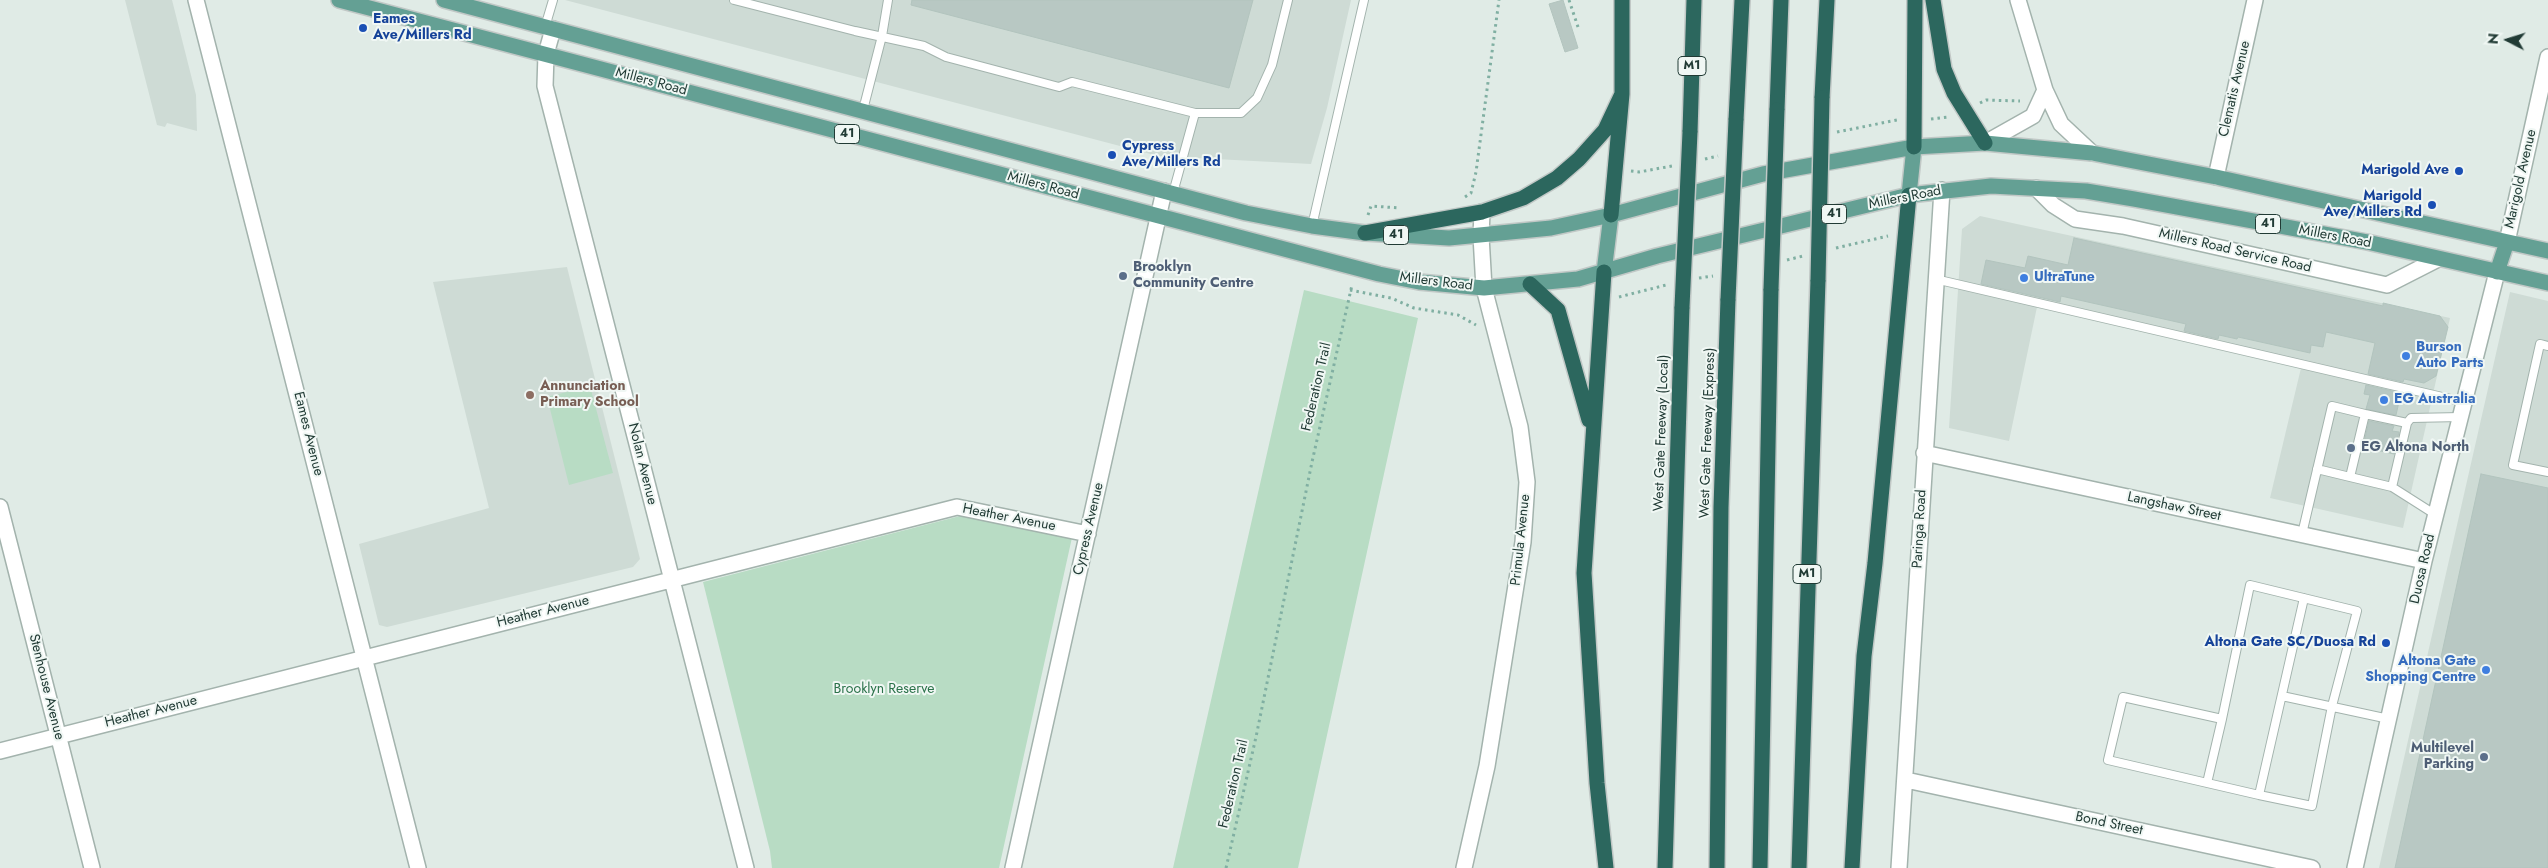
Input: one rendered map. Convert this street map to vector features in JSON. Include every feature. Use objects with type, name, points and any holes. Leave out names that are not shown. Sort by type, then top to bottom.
[{"type":"highway","points":[[1611,215],[1622,94],[1622,0]]},
{"type":"highway","name":"West Gate Freeway (Local)","points":[[1665,868],[1667,746],[1694,0]]},
{"type":"highway","name":"West Gate Freeway (Express)","points":[[1717,868],[1721,506],[1728,299],[1742,0]]},
{"type":"highway","points":[[1760,868],[1771,289],[1781,0]]},
{"type":"highway","name":"M1","points":[[1799,868],[1822,98],[1827,0]]},
{"type":"highway","points":[[1914,147],[1915,0]]},
{"type":"highway","points":[[1933,0],[1944,69],[1954,93],[1985,143]]},
{"type":"highway","points":[[1364,233],[1482,212],[1523,198],[1557,178],[1578,160],[1604,130],[1622,94]]},
{"type":"highway","points":[[1852,868],[1864,656],[1875,563],[1909,196]]},
{"type":"highway","points":[[1604,272],[1584,573],[1596,773],[1606,868]]},
{"type":"highway","points":[[1530,284],[1558,310],[1592,434]]},
{"type":"main road","name":"Millers Road","points":[[339,0],[1157,216],[1419,282],[1484,288],[1578,279],[1657,256],[1909,196],[1942,190],[1991,186],[2086,191],[2367,242],[2548,282]]},
{"type":"main road","name":"Millers Road","points":[[444,0],[1246,213],[1312,226],[1364,233],[1449,238],[1551,228],[1611,215],[1763,174],[1914,147],[1985,143],[2092,153],[2216,177],[2548,251]]},
{"type":"main road","points":[[1909,196],[1914,147]]},
{"type":"main road","points":[[1604,272],[1611,215]]},
{"type":"main road","points":[[2497,272],[2507,242]]},
{"type":"street","name":"Eames Avenue","points":[[196,0],[418,868]]},
{"type":"street","points":[[2018,0],[2045,90],[2061,124],[2092,153]]},
{"type":"street","name":"Clematis Avenue","points":[[2216,177],[2255,0]]},
{"type":"street","name":"Nolan Avenue","points":[[549,28],[545,86],[746,868]]},
{"type":"street","name":"Marigold Avenue","points":[[2507,242],[2548,57]]},
{"type":"street","points":[[1985,143],[2034,116],[2045,90]]},
{"type":"street","name":"Millers Road Service Road","points":[[2036,188],[2053,205],[2075,219],[2123,226],[2387,285],[2438,259]]},
{"type":"street","name":"Paringa Road","points":[[1899,868],[1906,780],[1931,339],[1942,190]]},
{"type":"street","name":"Cypress Avenue","points":[[1013,868],[1157,216],[1168,192]]},
{"type":"street","name":"Primula Avenue","points":[[1464,868],[1488,756],[1523,542],[1527,482],[1520,427],[1484,288],[1481,236],[1482,212]]},
{"type":"street","name":"Duosa Road","points":[[2355,868],[2424,561],[2497,272]]},
{"type":"street","name":"Langshaw Street","points":[[1924,453],[2424,561]]},
{"type":"street","name":"Stenhouse Avenue","points":[[0,507],[92,868]]},
{"type":"street","name":"Heather Avenue","points":[[0,751],[957,508],[1088,534]]},
{"type":"street","name":"Bond Street","points":[[1906,780],[2312,868]]},
{"type":"lane","points":[[549,28],[553,0]]},
{"type":"lane","points":[[734,0],[855,31],[924,46],[946,57],[1059,87],[1072,82],[1195,113],[1241,113],[1257,98],[1272,65],[1288,0]]},
{"type":"lane","points":[[863,110],[882,36],[888,0]]},
{"type":"lane","points":[[1312,226],[1364,0]]},
{"type":"lane","points":[[1168,192],[1195,113]]},
{"type":"lane","points":[[1935,279],[2464,402]]},
{"type":"lane","points":[[2548,346],[2540,344],[2513,464],[2548,472]]},
{"type":"lane","points":[[2302,534],[2332,406],[2407,423]]},
{"type":"lane","points":[[2350,477],[2365,414]]},
{"type":"lane","points":[[2392,488],[2407,423],[2411,418],[2461,417]]},
{"type":"lane","points":[[2318,470],[2392,488],[2436,515]]},
{"type":"lane","points":[[2207,783],[2222,720],[2250,584],[2357,611],[2332,706],[2312,806],[2259,795],[2207,783],[2108,760],[2123,698],[2222,720]]},
{"type":"lane","points":[[2259,795],[2304,598]]},
{"type":"lane","points":[[2282,696],[2389,719]]},
{"type":"path","points":[[1459,201],[1471,193],[1476,172],[1499,0]]},
{"type":"path","points":[[1569,0],[1579,30]]},
{"type":"path","points":[[1986,100],[2032,100],[2045,90]]},
{"type":"path","points":[[1364,233],[1370,206],[1408,208]]},
{"type":"path","name":"Federation Trail","points":[[1226,868],[1256,737],[1312,462],[1356,267]]},
{"type":"path","points":[[1350,290],[1391,298],[1414,308],[1458,315],[1478,326]]},
{"type":"shaded area","points":[[125,0],[172,0],[196,95],[197,131],[167,123],[165,127],[157,125]]},
{"type":"shaded area","points":[[565,0],[1351,0],[1327,108],[1311,164],[1158,156]]},
{"type":"shaded area","points":[[1980,216],[2450,318],[2403,528],[2270,498],[2301,368],[2037,307],[2009,441],[1949,428],[1962,229]]},
{"type":"shaded area","name":"Annunciation Primary School","points":[[567,267],[640,559],[633,567],[387,627],[379,625],[359,544],[489,508],[433,282]]},
{"type":"shaded area","name":"Altona Gate Shopping Centre","points":[[2510,292],[2548,301],[2548,868],[2379,868]]},
{"type":"green space","points":[[1304,290],[1418,318],[1298,868],[1173,868]]},
{"type":"green space","points":[[590,386],[613,473],[569,485],[547,397]]},
{"type":"green space","name":"Brooklyn Reserve","points":[[960,516],[1073,533],[999,868],[772,868],[770,851],[703,582]]},
{"type":"building","points":[[912,0],[1253,0],[1229,88],[911,5]]},
{"type":"building","points":[[1563,0],[1578,48],[1565,52],[1549,4]]},
{"type":"building","points":[[2074,238],[2383,306],[2383,303],[2440,316],[2448,327],[2436,376],[2424,383],[2404,379],[2403,382],[2368,374],[2375,343],[2326,332],[2323,347],[2311,345],[2310,353],[2238,337],[2237,339],[2219,335],[2218,339],[2184,331],[2186,324],[2061,296],[2060,302],[1981,284],[1986,260],[2025,268],[2028,256],[2068,265]]},
{"type":"building","points":[[2366,385],[2401,393],[2396,415],[2366,409],[2370,395],[2364,394]]},
{"type":"building","points":[[2369,421],[2394,426],[2392,431],[2399,432],[2394,454],[2363,447]]},
{"type":"building","name":"Altona Gate Shopping Centre","points":[[2481,474],[2548,488],[2548,868],[2395,868]]},
{"type":"place","name":"Eames Ave/Millers Rd","points":[[363,28]]},
{"type":"place","name":"Cypress Ave/Millers Rd","points":[[1112,155]]},
{"type":"place","name":"Marigold Ave","points":[[2459,171]]},
{"type":"place","name":"Marigold Ave/Millers Rd","points":[[2432,205]]},
{"type":"place","name":"Brooklyn Community Centre","points":[[1123,276]]},
{"type":"place","name":"UltraTune","points":[[2024,278]]},
{"type":"place","name":"Burson Auto Parts","points":[[2406,356]]},
{"type":"place","name":"Annunciation Primary School","points":[[530,395]]},
{"type":"place","name":"EG Australia","points":[[2384,400]]},
{"type":"place","name":"EG Altona North","points":[[2351,448]]},
{"type":"place","name":"Altona Gate SC/Duosa Rd","points":[[2386,643]]},
{"type":"place","name":"Altona Gate Shopping Centre","points":[[2486,670]]},
{"type":"place","name":"Multilevel Parking","points":[[2484,757]]}]
